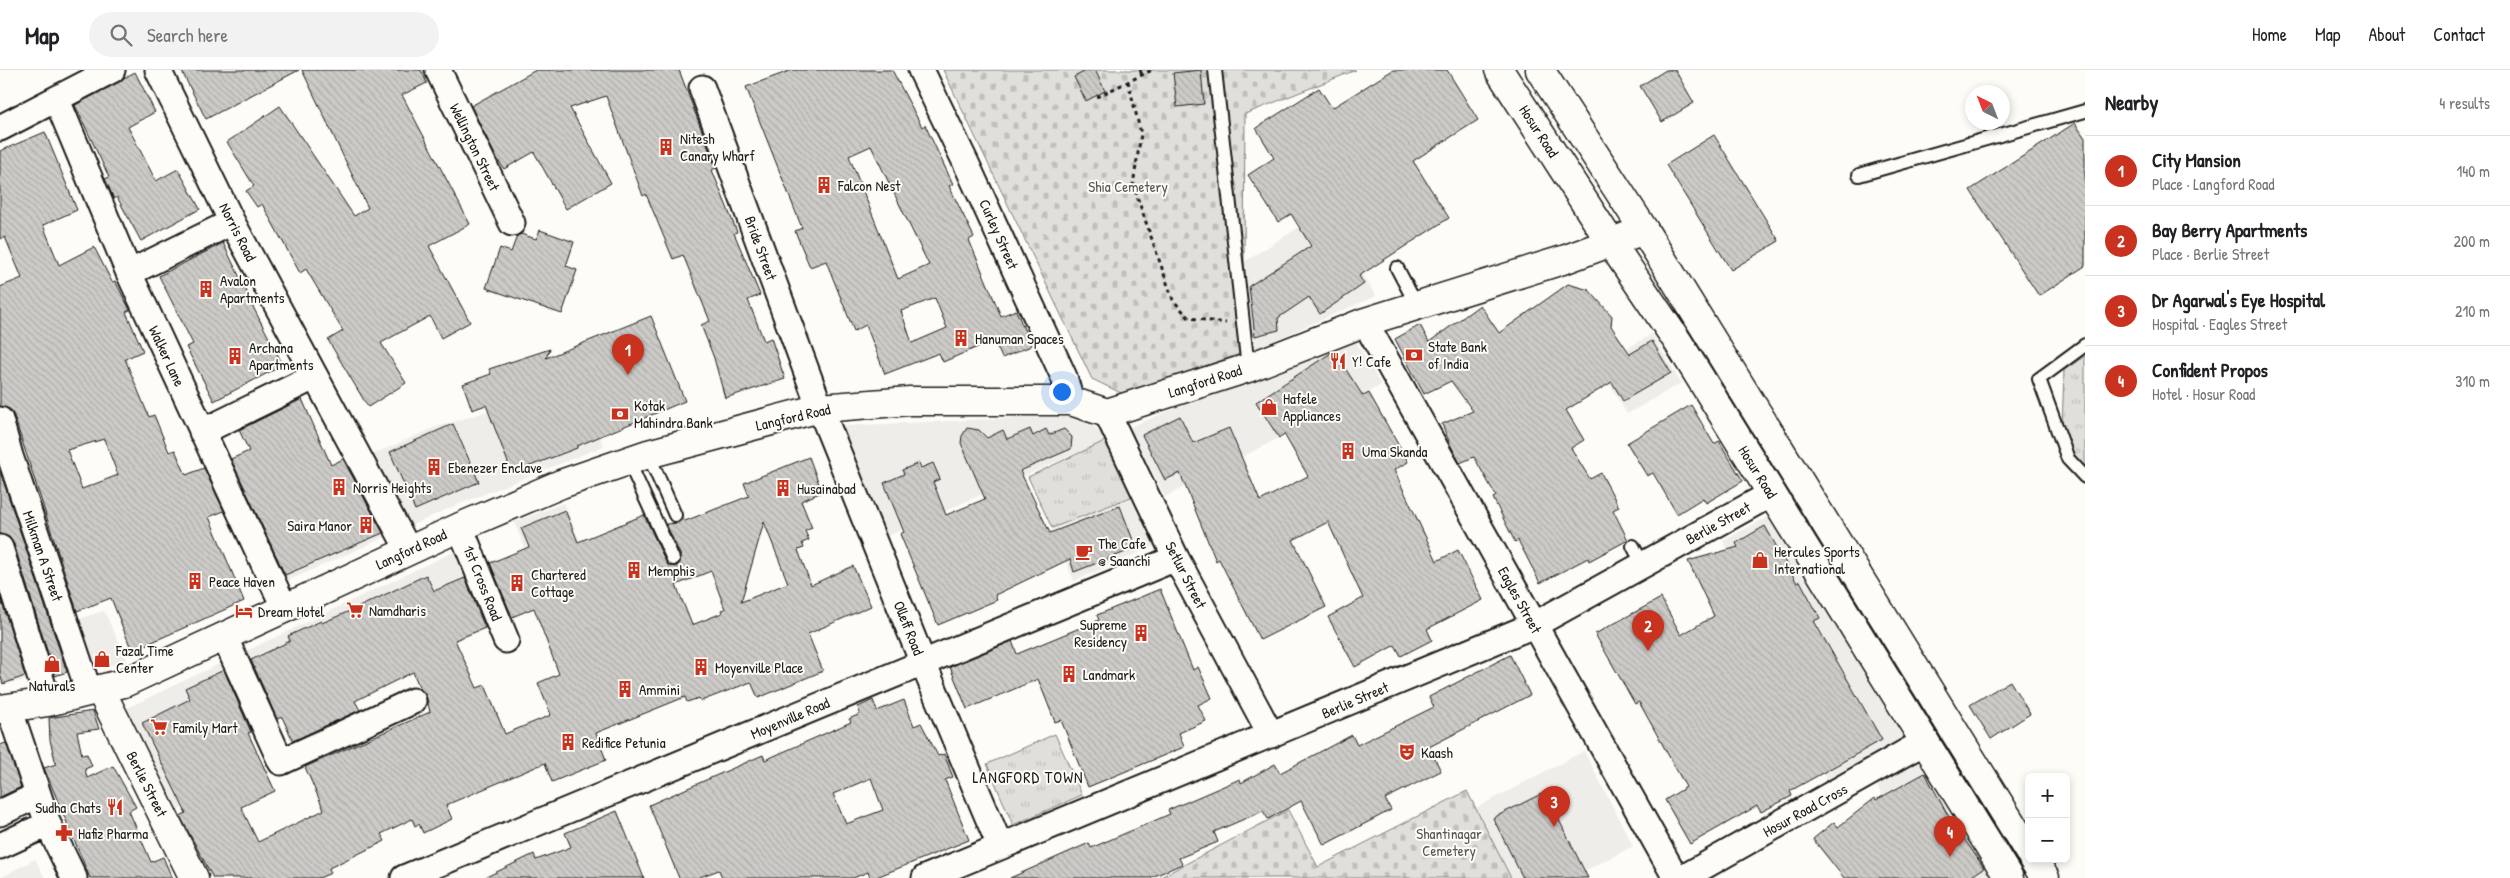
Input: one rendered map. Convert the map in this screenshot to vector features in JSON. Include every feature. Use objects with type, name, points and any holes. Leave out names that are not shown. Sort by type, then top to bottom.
[{"type":"street","points":[[0,128],[58,100],[112,70]]},
{"type":"street","name":"Norris Road","points":[[158,70],[232,222],[408,549]]},
{"type":"street","name":"Wellington Street","points":[[438,70],[512,223]]},
{"type":"street","name":"Curley Street","points":[[921,70],[966,163],[1064,377],[1071,401]]},
{"type":"street","name":"Hosur Road","points":[[1499,70],[1611,243],[1678,342],[2009,878]]},
{"type":"street","name":"Hosur Road","points":[[1540,70],[1644,230],[2025,846]]},
{"type":"street","name":"Bride Street","points":[[702,88],[820,408]]},
{"type":"street","name":"Walker Lane","points":[[58,100],[129,273],[285,609]]},
{"type":"street","points":[[129,273],[232,222]]},
{"type":"street","name":"Langford Road","points":[[5,708],[48,702],[124,683],[285,609],[408,549],[561,484],[638,457],[820,408],[910,400],[1071,401],[1107,412],[1248,368],[1365,322],[1611,243],[1644,230]]},
{"type":"street","name":"Eagles Street","points":[[1365,322],[1676,878]]},
{"type":"street","points":[[202,432],[314,377]]},
{"type":"street","name":"Olleff Road","points":[[820,408],[923,663],[1000,846]]},
{"type":"street","name":"Setlur Street","points":[[1107,412],[1176,558],[1271,735]]},
{"type":"street","name":"Milkman A Street","points":[[0,420],[10,456],[94,691]]},
{"type":"street","name":"Berlie Street","points":[[925,878],[1534,625],[1638,555],[1771,494]]},
{"type":"street","name":"1st Cross Road","points":[[460,527],[506,640]]},
{"type":"street","points":[[0,548],[48,702]]},
{"type":"street","name":"Moyenville Road","points":[[404,878],[1176,558]]},
{"type":"street","points":[[224,636],[281,762],[413,701]]},
{"type":"street","name":"Berlie Street","points":[[94,691],[194,878]]},
{"type":"street","points":[[5,708],[48,824],[74,878]]},
{"type":"street","name":"Hosur Road Cross","points":[[1683,878],[1926,741]]},
{"type":"street","points":[[0,813],[38,795]]},
{"type":"street","points":[[0,846],[48,824]]},
{"type":"street","points":[[2036,863],[2045,878]]},
{"type":"lane","points":[[1215,70],[1248,368]]},
{"type":"lane","points":[[1859,174],[2085,111]]},
{"type":"lane","points":[[1397,268],[1417,306]]},
{"type":"lane","points":[[2085,345],[2039,379],[2068,459],[2085,477]]},
{"type":"lane","points":[[638,457],[675,515]]},
{"type":"lane","points":[[638,457],[673,559]]},
{"type":"path","points":[[1140,70],[1142,75]]},
{"type":"path","points":[[1097,97],[1152,70]]},
{"type":"path","points":[[1128,81],[1141,134],[1133,185],[1172,300],[1189,318],[1242,325]]},
{"type":"shaded area","points":[[1323,212],[1376,296],[1251,350],[1244,262]]},
{"type":"shaded area","points":[[1652,334],[1681,383],[1627,414],[1599,365]]},
{"type":"shaded area","points":[[1352,335],[1381,385],[1165,497],[1130,427]]},
{"type":"shaded area","points":[[574,385],[604,446],[452,507],[283,583],[247,509],[436,427]]},
{"type":"shaded area","points":[[1079,415],[1109,439],[887,536],[843,426]]},
{"type":"shaded area","points":[[1136,495],[1159,544],[1074,581],[1052,528]]},
{"type":"shaded area","points":[[564,503],[584,551],[535,572],[514,522]]},
{"type":"shaded area","points":[[1775,513],[1992,877],[1859,878],[1910,847],[1866,765],[1830,785],[1793,716],[1784,647],[1723,541]]},
{"type":"shaded area","points":[[474,542],[506,620],[391,670],[382,654],[271,708],[278,722],[215,752],[230,785],[174,812],[125,709]]},
{"type":"shaded area","points":[[104,611],[128,662],[5,684],[0,683],[0,644]]},
{"type":"shaded area","points":[[1584,751],[1633,846],[1571,878],[1511,878],[1476,808]]},
{"type":"shaded area","points":[[35,859],[45,878],[0,878]]},
{"type":"green space","name":"Shia Cemetery","points":[[943,70],[1356,70],[1245,114],[1244,262],[1251,350],[1123,394],[1092,379]]},
{"type":"green space","points":[[2085,356],[2085,474],[2062,430],[2064,370]]},
{"type":"green space","points":[[1109,439],[1136,495],[1052,528],[1028,477]]},
{"type":"green space","points":[[1055,734],[1082,795],[1013,825],[987,764]]},
{"type":"green space","name":"Shantinagar Cemetery","points":[[1467,791],[1511,878],[1159,878],[1288,810],[1318,867]]},
{"type":"building","points":[[181,70],[299,70],[206,119]]},
{"type":"building","points":[[302,70],[421,70],[427,83],[402,95],[470,224],[429,246],[470,322],[441,338],[430,316],[381,343],[406,383],[368,407],[328,340],[343,331],[306,269],[300,273],[262,204],[257,207],[246,191],[254,186],[227,142],[280,106],[354,216],[368,208]]},
{"type":"building","points":[[536,70],[679,70],[716,168],[712,170],[737,232],[734,233],[760,295],[748,300],[764,341],[771,338],[785,379],[725,398],[714,358],[701,325],[710,321],[683,255],[673,259],[646,194],[643,196],[606,96],[570,108],[611,183],[566,209],[534,152],[504,169],[471,106]]},
{"type":"building","points":[[792,70],[892,70],[922,127],[925,125],[953,184],[949,186],[974,237],[969,240],[1001,316],[1016,310],[1031,346],[1002,358],[994,340],[943,362],[939,353],[885,374],[866,325],[854,331],[826,261],[810,267],[795,231],[802,228],[746,87]],"holes":[[[871,146],[929,265],[898,279],[849,156]],[[935,298],[947,328],[912,343],[901,311]]]},
{"type":"building","points":[[1088,70],[1095,70],[1105,91],[1086,101],[1074,77]]},
{"type":"building","points":[[1201,70],[1204,104],[1177,107],[1173,73]]},
{"type":"building","points":[[1393,70],[1447,70],[1478,120],[1413,161],[1449,218],[1359,276],[1364,284],[1320,314],[1309,297],[1278,318],[1279,330],[1255,336],[1249,286],[1311,246],[1291,214],[1278,222],[1248,175],[1274,158],[1256,128],[1319,88],[1332,108]]},
{"type":"building","points":[[1666,70],[1675,70],[1694,103],[1662,122],[1640,86]]},
{"type":"building","points":[[135,72],[155,112],[128,127],[156,181],[178,169],[200,209],[141,241],[117,197],[114,199],[105,179],[109,177],[75,105]]},
{"type":"building","points":[[2075,123],[2085,138],[2085,266],[2039,296],[1970,190]]},
{"type":"building","points":[[45,132],[77,210],[43,225],[59,265],[94,247],[112,282],[115,281],[130,310],[126,312],[143,351],[125,359],[149,417],[154,415],[169,452],[175,450],[186,475],[204,468],[224,511],[209,517],[244,601],[132,651],[111,598],[77,611],[14,416],[10,409],[0,406],[0,287],[22,278],[5,237],[0,239],[0,151]],"holes":[[[104,439],[118,475],[82,489],[67,450]]]},
{"type":"building","points":[[1714,135],[1779,241],[1731,270],[1666,165]]},
{"type":"building","points":[[540,230],[574,242],[566,266],[577,270],[562,314],[486,288],[500,248],[511,252],[517,236],[521,234],[536,239]]},
{"type":"building","points":[[223,243],[283,365],[214,401],[186,347],[193,344],[159,276]]},
{"type":"building","points":[[1568,284],[1589,290],[1612,316],[1611,326],[1630,354],[1652,341],[1671,373],[1623,401],[1612,382],[1566,410],[1584,440],[1571,448],[1590,479],[1601,473],[1619,507],[1613,510],[1628,540],[1589,561],[1588,558],[1540,583],[1518,540],[1515,542],[1493,498],[1496,496],[1474,457],[1460,463],[1442,424],[1473,411],[1451,381],[1424,394],[1395,339],[1420,325],[1429,342],[1480,305],[1499,333]]},
{"type":"building","points":[[651,316],[685,401],[577,446],[577,448],[512,473],[486,405],[472,410],[463,384],[491,374],[489,369],[550,349],[546,358]]},
{"type":"building","points":[[1334,351],[1363,396],[1369,393],[1408,462],[1394,470],[1437,561],[1458,550],[1483,600],[1427,629],[1432,640],[1401,656],[1395,645],[1355,667],[1328,617],[1363,598],[1328,522],[1293,540],[1326,607],[1260,640],[1219,559],[1216,561],[1180,473],[1165,480],[1142,435],[1180,416],[1193,443],[1229,428],[1260,501],[1308,476],[1284,434],[1279,438],[1256,402]]},
{"type":"building","points":[[302,399],[331,465],[343,459],[383,533],[285,575],[231,459],[249,451],[239,430]]},
{"type":"building","points":[[1691,405],[1714,444],[1719,441],[1743,481],[1706,503],[1703,498],[1677,514],[1653,473],[1647,476],[1627,443]]},
{"type":"building","name":"Ebenezer Enclave","points":[[453,424],[479,482],[415,510],[390,452]]},
{"type":"building","points":[[967,428],[979,430],[987,438],[1003,430],[1007,439],[1030,429],[1033,436],[1046,429],[1049,435],[1064,429],[1072,437],[1071,449],[1020,471],[1050,533],[1120,506],[1136,548],[1074,572],[1070,559],[995,595],[997,600],[938,625],[900,534],[904,532],[884,483],[904,474],[902,470],[919,463],[921,468],[933,463],[940,479],[933,482],[946,515],[985,499],[961,443],[962,436]]},
{"type":"building","points":[[809,457],[822,492],[801,501],[812,528],[805,531],[809,540],[802,543],[804,548],[798,550],[811,585],[853,566],[871,606],[808,634],[823,671],[758,698],[751,682],[701,701],[699,698],[687,702],[685,697],[596,733],[606,760],[552,782],[545,763],[446,805],[452,819],[423,833],[419,824],[415,826],[412,819],[381,834],[385,841],[329,868],[331,873],[319,878],[213,878],[180,816],[186,813],[142,723],[190,699],[185,688],[224,670],[251,732],[248,733],[275,791],[241,807],[258,842],[324,810],[305,767],[430,712],[426,695],[420,689],[413,672],[355,701],[360,710],[293,741],[282,717],[277,719],[251,660],[290,641],[288,636],[359,607],[426,575],[434,591],[465,578],[485,628],[455,640],[477,688],[485,685],[505,734],[551,715],[538,683],[559,674],[534,608],[512,617],[490,563],[529,547],[521,528],[565,510],[578,542],[644,515],[666,562],[669,566],[676,567],[680,563],[681,556],[666,524],[678,523],[684,518],[685,521],[749,496],[744,483]],"holes":[[[764,522],[788,583],[741,602]],[[711,571],[725,609],[721,610],[722,613],[692,625],[676,585]]]},
{"type":"building","points":[[0,471],[67,672],[55,676],[14,544],[9,537],[0,534]]},
{"type":"building","points":[[1765,526],[1797,583],[1800,581],[1820,618],[1814,621],[1882,740],[1790,791],[1792,796],[1761,812],[1757,806],[1690,844],[1665,800],[1686,787],[1639,702],[1635,704],[1595,634],[1661,598],[1681,635],[1714,616],[1688,561],[1738,547],[1736,543]]},
{"type":"building","points":[[1160,589],[1193,670],[1198,667],[1212,698],[1198,705],[1206,721],[1179,733],[1184,747],[1088,787],[1061,720],[1055,722],[1038,679],[967,709],[950,667],[1012,641],[1017,654],[1099,620],[1097,615]]},
{"type":"building","points":[[0,596],[25,676],[3,684],[0,674]]},
{"type":"building","points":[[1510,655],[1530,695],[1429,747],[1441,771],[1385,799],[1391,810],[1324,845],[1301,801],[1268,819],[1263,811],[1214,832],[1218,842],[1179,858],[1182,864],[1150,878],[1010,878],[1089,843],[1091,848],[1170,814],[1168,810],[1240,779],[1241,783],[1275,764],[1280,773],[1352,735],[1357,745],[1434,707],[1429,697]]},
{"type":"building","points":[[2010,681],[2030,714],[1991,739],[1970,705]]},
{"type":"building","points":[[873,700],[877,711],[904,700],[914,726],[921,723],[938,756],[944,754],[953,777],[945,780],[969,840],[874,878],[870,878],[868,872],[853,878],[722,878],[719,870],[697,878],[679,878],[649,805],[763,755],[765,760],[851,722],[849,719],[860,714],[858,707]],"holes":[[[871,778],[883,810],[846,824],[833,794]]]},
{"type":"building","points":[[93,711],[99,729],[77,732],[82,755],[87,754],[92,766],[85,769],[87,778],[113,766],[136,807],[129,811],[151,862],[163,857],[172,878],[90,878],[44,768],[56,764],[50,740],[49,718]]},
{"type":"building","points":[[6,743],[21,787],[0,797],[0,745]]},
{"type":"building","points":[[1925,773],[1946,812],[1984,868],[1969,878],[1844,878],[1813,839],[1834,822],[1838,827],[1875,798],[1876,800]]},
{"type":"building","points":[[1545,792],[1588,878],[1523,878],[1493,818]]},
{"type":"building","points":[[617,811],[644,878],[484,878],[534,854],[536,860],[571,847],[565,833]]},
{"type":"place","name":"Nitesh Canary Wharf","points":[[666,147]]},
{"type":"place","name":"Falcon Nest","points":[[824,185]]},
{"type":"place","name":"Avalon Apartments","points":[[206,289]]},
{"type":"place","name":"Hanuman Spaces","points":[[961,338]]},
{"type":"place","name":"State Bank of India","points":[[1414,355]]},
{"type":"place","name":"Archana Apartments","points":[[235,356]]},
{"type":"place","name":"Y! Cafe","points":[[1338,361]]},
{"type":"place","name":"City Mansion","points":[[628,375]]},
{"type":"place","name":"Hafele Appliances","points":[[1269,407]]},
{"type":"place","name":"Kotak Mahindra Bank","points":[[620,414]]},
{"type":"place","name":"Uma Skanda","points":[[1348,451]]},
{"type":"place","name":"Ebenezer Enclave","points":[[434,467]]},
{"type":"place","name":"Norris Heights","points":[[339,487]]},
{"type":"place","name":"Husainabad","points":[[783,488]]},
{"type":"place","name":"Saira Manor","points":[[366,525]]},
{"type":"place","name":"The Cafe @ Saanchi","points":[[1084,552]]},
{"type":"place","name":"Hercules Sports International","points":[[1760,560]]},
{"type":"place","name":"Memphis","points":[[634,570]]},
{"type":"place","name":"Peace Haven","points":[[195,581]]},
{"type":"place","name":"Chartered Cottage","points":[[517,583]]},
{"type":"place","name":"Namdharis","points":[[355,610]]},
{"type":"place","name":"Dream Hotel","points":[[244,611]]},
{"type":"place","name":"Supreme Residency","points":[[1141,633]]},
{"type":"place","name":"Bay Berry Apartments","points":[[1648,651]]},
{"type":"place","name":"Fazal Time Center","points":[[102,659]]},
{"type":"place","name":"Naturals","points":[[52,664]]},
{"type":"place","name":"Moyenville Place","points":[[701,667]]},
{"type":"place","name":"Landmark","points":[[1069,674]]},
{"type":"place","name":"Ammini","points":[[625,689]]},
{"type":"place","name":"Family Mart","points":[[159,727]]},
{"type":"place","name":"Redifice Petunia","points":[[568,742]]},
{"type":"place","name":"Kaash","points":[[1407,752]]},
{"type":"place","name":"Sudha Chats","points":[[115,807]]},
{"type":"place","name":"Dr Agarwal's Eye Hospital","points":[[1554,827]]},
{"type":"place","name":"Hafiz Pharma","points":[[64,833]]},
{"type":"place","name":"Confident Propos","points":[[1950,857]]},
{"type":"district","name":"LANGFORD TOWN","points":[[1028,777]]}]
